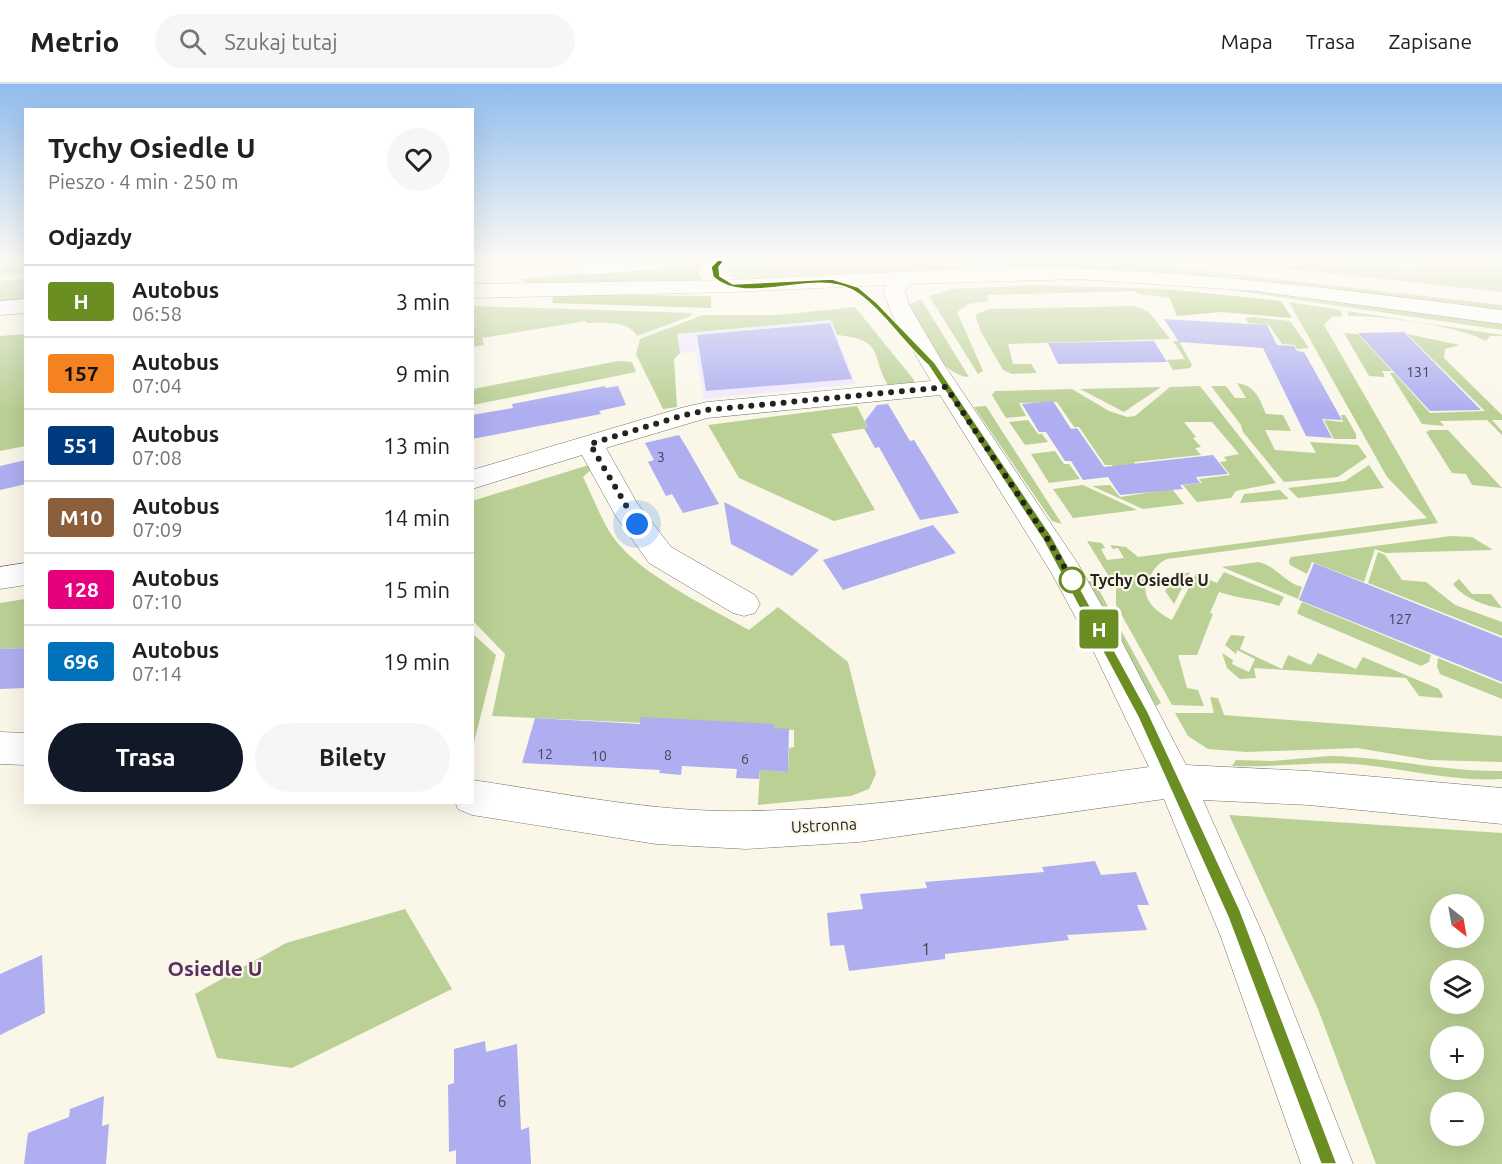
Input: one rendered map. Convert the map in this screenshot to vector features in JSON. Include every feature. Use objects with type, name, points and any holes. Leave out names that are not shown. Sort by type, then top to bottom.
[{"type":"street","points":[[881,311],[939,375]]},
{"type":"street","points":[[903,311],[939,375],[1063,564],[1100,631],[1174,781],[1235,915],[1328,1164]]},
{"type":"street","points":[[1464,311],[1502,316]]},
{"type":"street","points":[[0,320],[24,318]]},
{"type":"street","points":[[474,479],[707,410],[939,375]]},
{"type":"street","points":[[590,444],[626,508],[660,555],[744,604]]},
{"type":"street","points":[[0,578],[24,574]]},
{"type":"street","points":[[0,748],[24,749]]},
{"type":"street","name":"Ustronna","points":[[474,797],[656,826],[746,830],[859,824],[1174,781],[1309,788],[1502,806]]},
{"type":"shaded area","points":[[831,320],[856,384],[704,399],[696,352],[680,353],[677,334]]},
{"type":"green space","points":[[474,311],[692,313],[691,316],[637,336],[628,327],[622,325],[587,323],[586,321],[482,338],[484,345],[474,347]]},
{"type":"green space","points":[[813,311],[859,311],[914,380],[914,386],[890,388],[870,346],[853,337],[837,335],[831,320],[677,334],[680,353],[674,359],[677,407],[663,409],[636,354],[640,339],[703,315],[779,315]]},
{"type":"green space","points":[[907,311],[929,311],[969,377],[959,375],[949,369],[924,338]]},
{"type":"green space","points":[[939,311],[958,311],[983,371],[978,374]]},
{"type":"green space","points":[[983,311],[1148,311],[1170,339],[1008,344],[1013,364],[1031,364],[1037,373],[1012,374],[1003,370],[981,332],[975,315]]},
{"type":"green space","points":[[1175,311],[1288,311],[1292,318],[1221,312],[1177,316]]},
{"type":"green space","points":[[1294,311],[1341,311],[1342,316],[1332,317],[1324,325],[1438,523],[1167,559],[1161,562],[1146,583],[1145,590],[1149,602],[1172,620],[1196,574],[1217,583],[1224,572],[1284,597],[1279,606],[1219,592],[1197,655],[1178,655],[1187,688],[1198,690],[1204,706],[1172,705],[1116,605],[1116,588],[1087,541],[1102,543],[1105,548],[1101,549],[1107,560],[1124,558],[1118,548],[1113,549],[1110,545],[1126,547],[1138,557],[1427,518],[1387,477]]},
{"type":"green space","points":[[1347,311],[1502,335],[1502,336],[1490,336],[1486,341],[1440,326],[1349,316]]},
{"type":"green space","points":[[1376,311],[1411,311],[1502,324],[1502,330]]},
{"type":"green space","points":[[1246,318],[1290,321],[1309,348],[1297,349],[1295,345],[1282,344],[1269,325],[1248,323]]},
{"type":"green space","points":[[1344,333],[1358,334],[1392,371],[1382,371],[1385,377],[1369,376]]},
{"type":"green space","points":[[24,334],[24,446],[0,451],[0,336]]},
{"type":"green space","points":[[1407,334],[1460,345],[1445,349],[1444,358],[1502,415],[1502,420],[1492,420],[1502,431],[1502,435],[1487,420],[1440,421],[1444,426],[1422,424],[1390,373],[1394,373],[1430,413],[1485,411]]},
{"type":"green space","points":[[1173,341],[1179,341],[1192,365],[1190,368],[1173,370],[1167,360],[1185,359]]},
{"type":"green space","points":[[618,361],[632,362],[636,372],[474,405],[474,389]]},
{"type":"green space","points":[[1237,383],[1253,390],[1266,414],[1283,415],[1291,431],[1265,430],[1275,450],[1316,453],[1310,442],[1358,445],[1367,457],[1338,477],[1284,482],[1243,432],[1241,425],[1211,386],[1226,386],[1235,398],[1246,398]]},
{"type":"green space","points":[[1200,386],[1276,483],[1236,491],[1231,498],[1197,502],[1183,485],[1202,483],[1199,479],[1230,475],[1220,462],[1227,461],[1224,457],[1239,454],[1212,422],[1184,422],[1196,437],[1193,438],[1201,447],[1195,448],[1201,455],[1134,462],[1138,469],[1116,472],[1112,465],[1105,465],[1079,427],[1074,427],[1057,402],[1019,403],[1026,416],[1006,418],[992,395],[995,391],[1072,389],[1109,411],[1127,417],[1135,416],[1170,387]]},
{"type":"green space","points":[[1161,387],[1124,412],[1080,389]]},
{"type":"green space","points":[[857,406],[868,428],[831,434],[875,510],[834,521],[739,478],[708,425]]},
{"type":"green space","points":[[986,406],[1062,524],[1052,521],[974,407]]},
{"type":"green space","points":[[1341,415],[1345,415],[1356,434],[1356,439],[1334,439],[1324,420],[1343,422]]},
{"type":"green space","points":[[1028,420],[1038,434],[1042,434],[1048,442],[1025,445],[1009,422]]},
{"type":"green space","points":[[1448,430],[1502,488],[1472,485],[1466,474],[1452,473],[1426,432]]},
{"type":"green space","points":[[1055,451],[1064,464],[1069,464],[1080,479],[1049,483],[1031,454]]},
{"type":"green space","points":[[592,464],[594,467],[583,477],[609,531],[635,561],[673,587],[749,630],[778,607],[848,662],[876,774],[869,789],[851,796],[758,805],[760,770],[788,772],[789,748],[794,747],[794,730],[492,716],[505,654],[474,622],[474,500]]},
{"type":"green space","points":[[1369,465],[1384,488],[1298,498],[1288,488],[1345,481]]},
{"type":"green space","points":[[1083,485],[1137,510],[1073,518],[1053,489]]},
{"type":"green space","points":[[1110,485],[1120,497],[1172,489],[1184,504],[1143,509],[1092,486]]},
{"type":"green space","points":[[1280,490],[1289,499],[1240,503],[1244,494]]},
{"type":"green space","points":[[1451,536],[1472,537],[1493,550],[1386,553],[1375,549],[1364,582],[1312,562],[1307,574],[1290,565],[1289,561],[1291,557]]},
{"type":"green space","points":[[1378,552],[1385,555],[1402,580],[1426,582],[1455,605],[1502,622],[1502,636],[1368,583]]},
{"type":"green space","points":[[1258,562],[1302,587],[1298,599],[1222,567]]},
{"type":"green space","points":[[1190,572],[1174,604],[1165,591],[1176,576]]},
{"type":"green space","points":[[1459,579],[1472,594],[1491,594],[1502,608],[1482,603],[1462,593],[1453,584]]},
{"type":"green space","points":[[1087,581],[1094,581],[1161,703],[1156,706]]},
{"type":"green space","points":[[24,599],[24,648],[0,649],[0,603]]},
{"type":"green space","points":[[1302,602],[1431,655],[1429,662],[1421,666],[1300,615],[1297,613]]},
{"type":"green space","points":[[474,635],[496,655],[474,742]]},
{"type":"green space","points":[[1231,635],[1245,636],[1240,649],[1282,669],[1288,655],[1311,665],[1318,653],[1356,669],[1363,657],[1439,689],[1443,696],[1442,698],[1419,696],[1406,678],[1254,668],[1256,678],[1240,679],[1227,668],[1222,653],[1233,660],[1232,664],[1249,672],[1255,659],[1237,650],[1236,654],[1225,645]]},
{"type":"green space","points":[[1438,658],[1502,684],[1502,699],[1440,674],[1437,666]]},
{"type":"green space","points":[[1210,697],[1218,698],[1224,715],[1502,736],[1502,762],[1429,760],[1357,748],[1246,752],[1208,749],[1188,736],[1175,713],[1214,713]]},
{"type":"green space","points":[[1330,756],[1480,771],[1502,771],[1502,779],[1451,777],[1348,764],[1232,766],[1236,760],[1272,761]]},
{"type":"green space","points":[[1229,815],[1502,833],[1502,1164],[1376,1164],[1318,1009]]},
{"type":"green space","points":[[405,909],[452,989],[292,1068],[217,1058],[195,994],[286,943]]},
{"type":"building","points":[[1164,319],[1267,325],[1277,345],[1294,346],[1297,351],[1304,352],[1342,420],[1322,419],[1332,438],[1306,436],[1263,348],[1179,342]]},
{"type":"building","points":[[830,323],[852,379],[706,391],[697,335]]},
{"type":"building","points":[[1404,332],[1481,410],[1430,411],[1358,333]]},
{"type":"building","points":[[1154,341],[1167,362],[1058,364],[1048,343]]},
{"type":"building","points":[[605,386],[606,388],[618,386],[626,405],[599,411],[601,414],[474,439],[474,415],[513,408],[512,404]]},
{"type":"building","points":[[1053,401],[1071,429],[1077,428],[1104,467],[1213,455],[1228,474],[1196,477],[1200,483],[1180,485],[1183,489],[1120,495],[1108,477],[1083,480],[1071,461],[1065,461],[1046,432],[1039,432],[1022,404]]},
{"type":"building","points":[[888,404],[910,441],[914,440],[959,513],[920,520],[879,447],[875,448],[864,428],[868,428],[865,421],[877,405]]},
{"type":"building","points":[[679,435],[719,504],[683,513],[672,494],[666,496],[648,462],[654,460],[645,443]]},
{"type":"building","points":[[24,460],[24,484],[0,490],[0,466]]},
{"type":"building","points":[[724,502],[819,550],[792,576],[731,544]]},
{"type":"building","points":[[933,525],[956,553],[843,590],[823,560]]},
{"type":"building","points":[[1314,563],[1502,638],[1502,682],[1299,600]]},
{"type":"building","points":[[24,648],[24,688],[0,689],[0,649]]},
{"type":"building","points":[[641,717],[774,724],[774,728],[789,729],[788,772],[760,770],[759,779],[736,778],[737,769],[682,766],[681,775],[659,773],[660,770],[522,763],[535,718],[640,724]]},
{"type":"building","points":[[1095,861],[1101,875],[1136,872],[1149,905],[1137,905],[1147,930],[1067,935],[1069,940],[945,954],[945,959],[849,971],[844,945],[830,946],[827,913],[863,909],[860,894],[927,888],[925,882],[1044,872],[1042,867]]},
{"type":"building","points":[[42,955],[45,1013],[0,1035],[0,974]]},
{"type":"building","points":[[485,1041],[486,1052],[517,1044],[521,1130],[529,1127],[531,1164],[456,1164],[456,1150],[449,1152],[448,1085],[454,1083],[454,1049]]},
{"type":"building","points":[[104,1096],[102,1126],[109,1124],[106,1164],[24,1164],[28,1133],[69,1117],[70,1109]]},
{"type":"bus line","name":"H","points":[[881,311],[931,363],[1047,538],[1100,631],[1144,716],[1235,915],[1302,1090],[1327,1164]]},
{"type":"place","name":"Tychy Osiedle U","points":[[1072,580]]},
{"type":"district","name":"Osiedle U","points":[[215,968]]},
{"type":"route","points":[[637,524],[590,444],[707,410],[946,387],[1047,538],[1072,580]]}]
